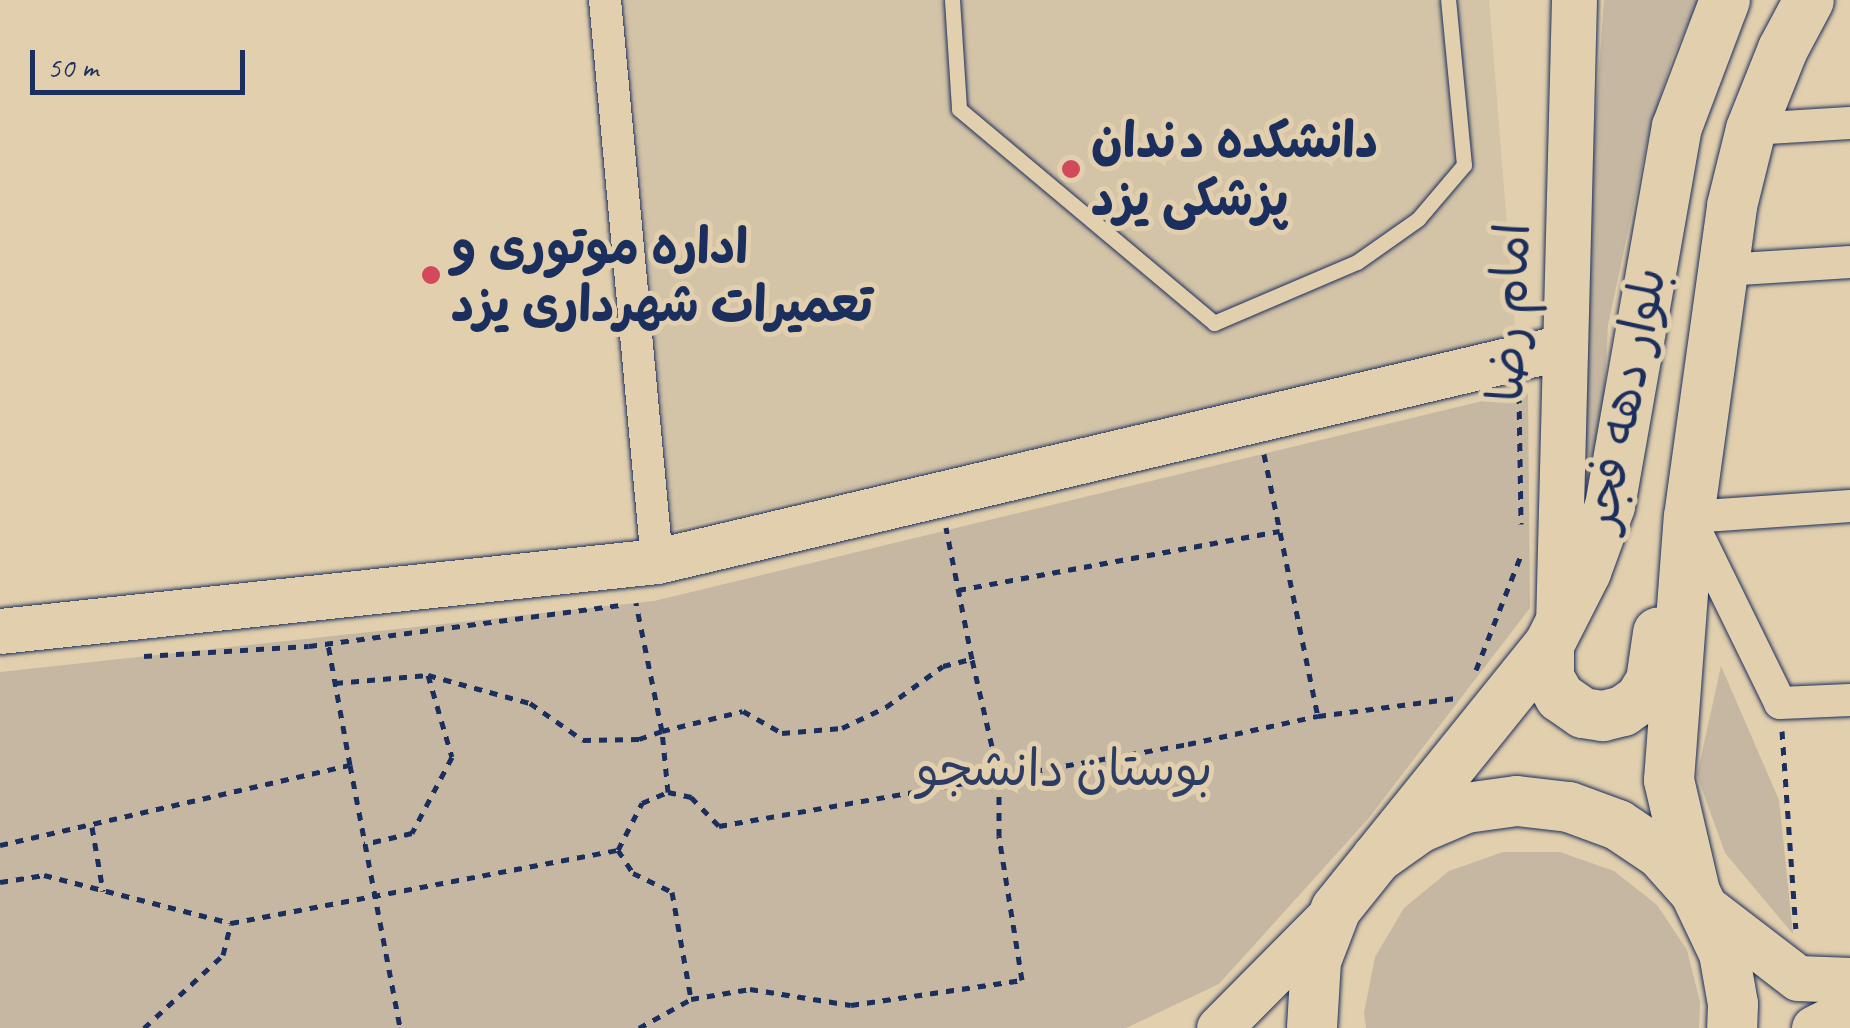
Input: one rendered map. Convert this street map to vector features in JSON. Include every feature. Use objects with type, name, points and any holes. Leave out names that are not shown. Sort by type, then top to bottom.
[{"type":"main road","name":"بلوار دهه فجر","points":[[1312,1028],[1316,961],[1336,910],[1553,636],[1586,572],[1610,506],[1677,127],[1725,0]]},
{"type":"main road","name":"بلوار دهه فجر","points":[[1699,899],[1670,780],[1689,517],[1732,206],[1751,128],[1783,49],[1809,0]]},
{"type":"main road","points":[[1553,636],[1549,678],[1572,708],[1602,716],[1623,711],[1640,699],[1651,681],[1662,606],[1689,517]]},
{"type":"main road","points":[[1376,858],[1418,828],[1466,808],[1518,801],[1569,806],[1618,825],[1661,854],[1699,899],[1724,953],[1734,1004],[1732,1028]]},
{"type":"street","points":[[604,0],[657,562]]},
{"type":"street","name":"امام رضا","points":[[1553,636],[1574,0]]},
{"type":"street","points":[[1751,128],[1850,122]]},
{"type":"street","points":[[1724,270],[1850,262]]},
{"type":"street","points":[[0,631],[657,562],[1563,347]]},
{"type":"street","points":[[1850,506],[1689,517],[1780,703],[1850,700]]},
{"type":"street","points":[[1699,899],[1798,978],[1850,980]]},
{"type":"street","points":[[1220,1028],[1336,910]]},
{"type":"street","points":[[1814,1028],[1850,1010]]},
{"type":"lane","points":[[952,0],[960,109],[1214,323],[1357,262],[1418,219],[1464,166],[1448,0]]},
{"type":"path","points":[[1472,679],[1522,555],[1518,392]]},
{"type":"path","points":[[1264,454],[1318,716]]},
{"type":"path","points":[[639,1028],[691,999],[750,989],[851,1005],[1022,980],[998,836],[1000,777],[939,495]]},
{"type":"path","points":[[958,590],[1280,531]]},
{"type":"path","points":[[636,603],[662,732],[668,792]]},
{"type":"path","points":[[328,644],[400,1028]]},
{"type":"path","points":[[334,683],[428,675],[530,703],[584,740],[639,738],[742,710],[782,733],[842,728],[886,707],[943,666],[972,659]]},
{"type":"path","points":[[364,844],[412,833],[452,757],[428,675]]},
{"type":"path","points":[[618,850],[642,803],[668,792],[690,798],[719,826],[1318,716],[1465,696],[1461,706]]},
{"type":"path","points":[[1780,703],[1798,978]]},
{"type":"path","points":[[0,845],[350,766]]},
{"type":"path","points":[[92,827],[103,890]]},
{"type":"path","points":[[618,850],[633,873],[672,892],[691,999]]},
{"type":"path","points":[[0,882],[44,875],[231,923],[618,850]]},
{"type":"path","points":[[144,1028],[223,955],[231,923]]},
{"type":"shaded area","name":"دانشکده دندان پزشکی یزد","points":[[625,0],[1489,0],[1516,338],[673,529]]},
{"type":"green space","points":[[1604,0],[1699,0],[1673,56],[1649,133],[1608,325],[1601,458],[1567,514]]},
{"type":"green space","name":"بوستان دانشجو","points":[[1528,390],[1530,608],[1368,819],[1219,984],[1126,1028],[0,1028],[0,672],[654,601]]},
{"type":"green space","points":[[1721,666],[1779,800],[1793,934],[1725,853],[1697,775]]},
{"type":"green space","points":[[1503,852],[1560,852],[1614,871],[1657,905],[1687,950],[1700,1002],[1699,1028],[1366,1028],[1364,1013],[1375,957],[1404,908],[1449,871]]},
{"type":"place","name":"دانشکده دندان پزشکی یزد","points":[[1071,169]]},
{"type":"place","name":"اداره موتوری و تعمیرات شهرداری یزد","points":[[431,275]]}]
